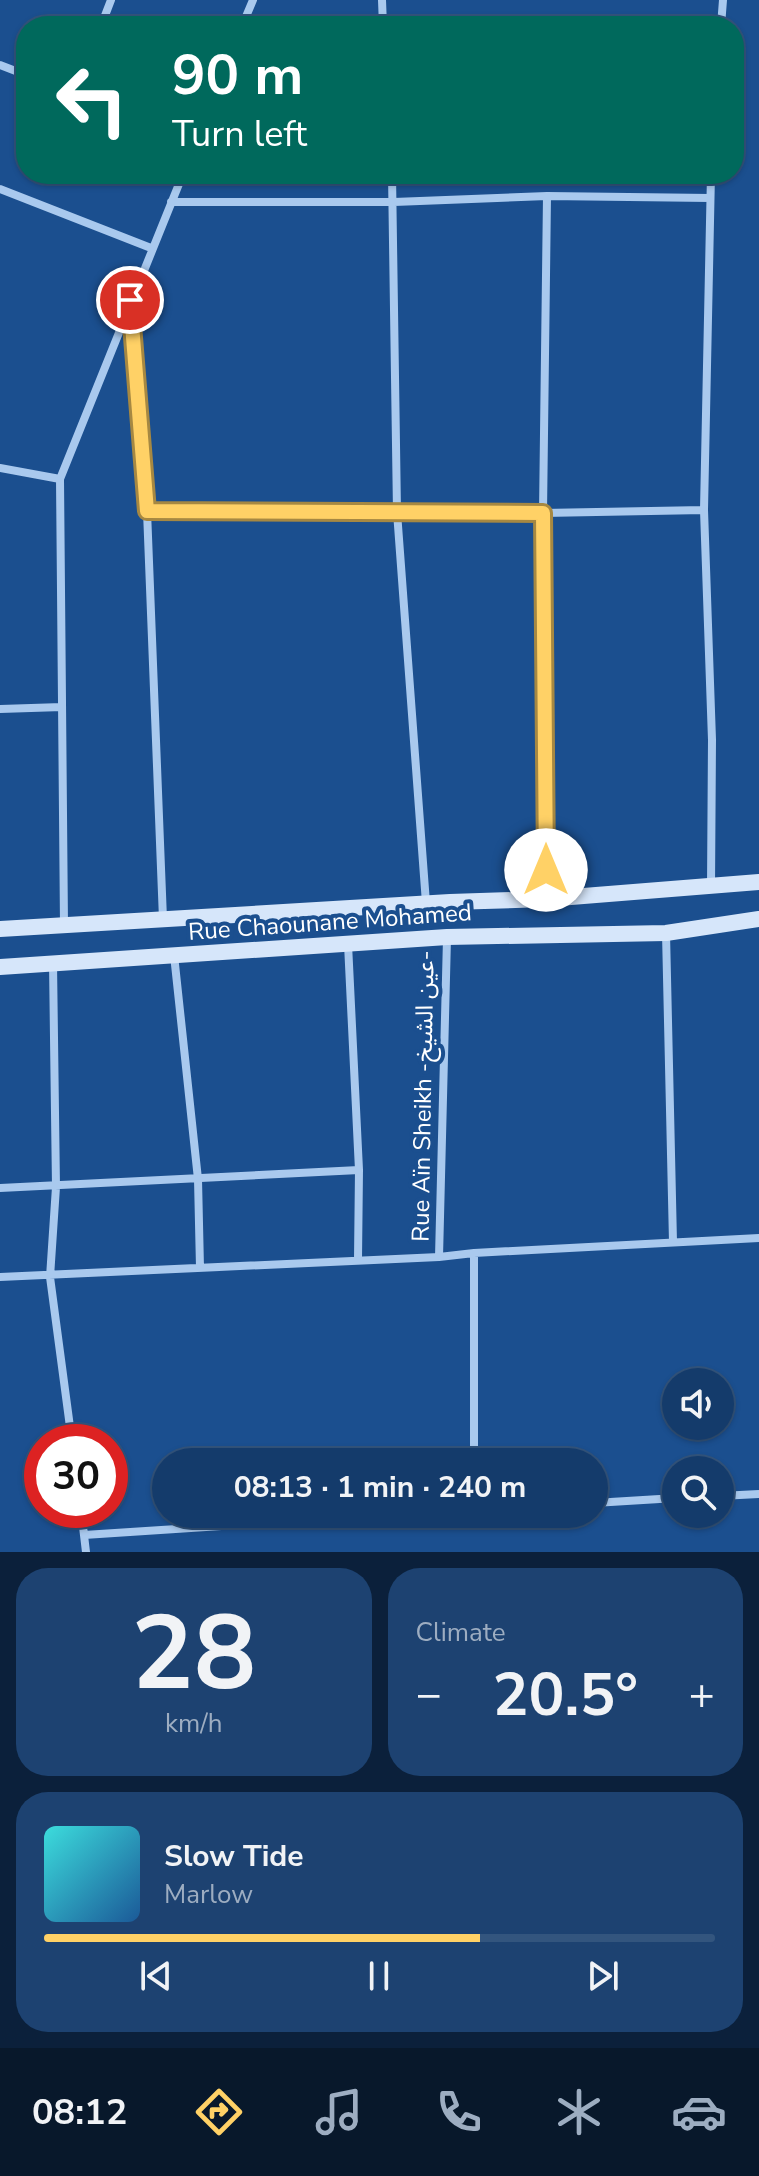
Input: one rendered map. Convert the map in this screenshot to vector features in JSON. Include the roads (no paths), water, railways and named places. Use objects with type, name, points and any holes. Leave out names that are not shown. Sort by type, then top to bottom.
[{"type":"street","points":[[64,925],[60,479],[179,184]]},
{"type":"street","points":[[393,184],[397,512],[427,904]]},
{"type":"street","points":[[711,184],[704,510],[712,740],[711,887]]},
{"type":"street","points":[[0,189],[151,248]]},
{"type":"street","points":[[171,202],[394,202],[547,196],[710,198]]},
{"type":"street","points":[[546,899],[543,513],[547,196]]},
{"type":"street","points":[[130,300],[147,511],[163,919]]},
{"type":"street","points":[[0,468],[60,479]]},
{"type":"street","points":[[147,511],[543,513],[704,510]]},
{"type":"street","points":[[0,709],[62,707]]},
{"type":"street","name":"Rue Chaounane Mohamed","points":[[0,929],[546,899],[759,882]]},
{"type":"street","name":"Rue Chaounane Mohamed","points":[[0,967],[447,937],[666,933],[759,919]]},
{"type":"street","points":[[666,933],[673,1242]]},
{"type":"street","name":"Rue Aïn Sheikh -عين الشيخ-","points":[[439,1257],[447,937]]},
{"type":"street","points":[[348,944],[359,1170],[358,1259]]},
{"type":"street","points":[[174,955],[198,1179],[200,1268]]},
{"type":"street","points":[[53,963],[56,1187],[50,1277],[70,1424]]},
{"type":"street","points":[[0,1188],[359,1170]]},
{"type":"street","name":"Rue Aïn Sheikh -عين الشيخ-","points":[[0,1277],[50,1277],[759,1238]]},
{"type":"street","points":[[474,1253],[474,1448]]},
{"type":"street","points":[[734,1495],[759,1494]]},
{"type":"street","points":[[608,1502],[662,1499]]},
{"type":"street","points":[[83,1528],[86,1552]]},
{"type":"street","points":[[84,1535],[192,1528]]}]
